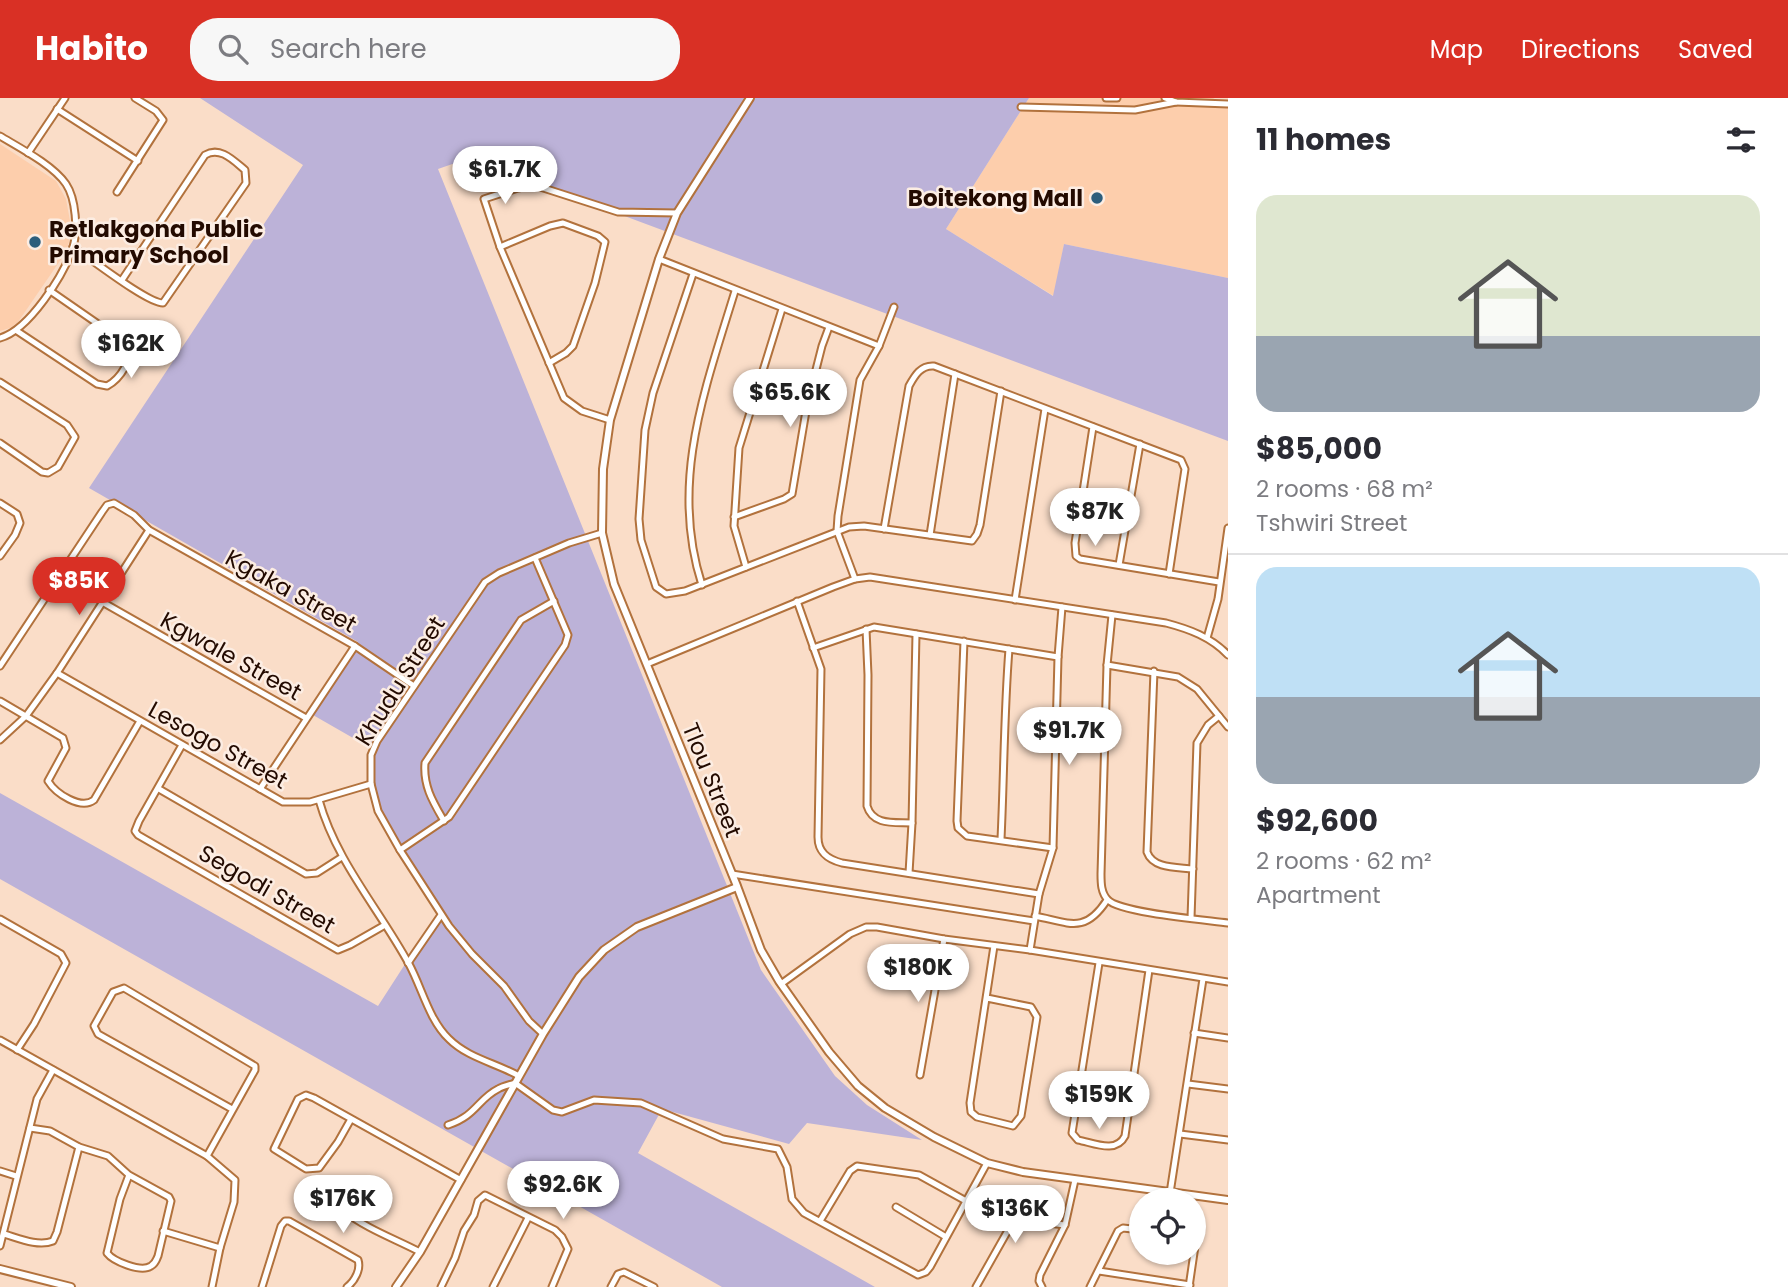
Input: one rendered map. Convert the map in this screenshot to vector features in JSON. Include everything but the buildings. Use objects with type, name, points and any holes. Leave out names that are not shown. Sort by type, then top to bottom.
[{"type":"street","points":[[28,153],[65,98]]},
{"type":"street","points":[[117,192],[163,120],[156,111],[135,98]]},
{"type":"street","name":"Tlou Street","points":[[750,98],[677,214],[659,259],[610,420],[603,469],[602,533],[610,571],[761,950],[781,984],[858,1086],[926,1132],[987,1163],[1023,1172],[1133,1188]]},
{"type":"street","points":[[1106,98],[1119,98],[1118,108]]},
{"type":"street","points":[[1165,98],[1176,102]]},
{"type":"street","points":[[1021,107],[1135,110],[1176,102],[1228,104]]},
{"type":"street","points":[[57,109],[138,161]]},
{"type":"street","points":[[0,136],[28,153],[65,183],[71,193],[75,232],[73,247],[49,290],[17,331],[0,338]]},
{"type":"street","points":[[73,247],[122,280],[157,303],[162,303],[166,301],[246,183],[244,170],[220,152],[211,151],[205,155],[122,280]]},
{"type":"street","points":[[610,420],[582,411],[564,398],[500,247],[484,199],[518,188],[540,186],[618,212],[677,214]]},
{"type":"street","points":[[500,247],[563,223],[598,236],[605,242],[573,346],[549,363]]},
{"type":"street","points":[[659,259],[878,346]]},
{"type":"street","points":[[693,274],[653,394],[645,430],[639,523],[652,575],[659,590],[666,594],[676,594],[702,585],[837,531],[864,526],[970,542],[978,532],[1001,391]]},
{"type":"street","points":[[17,331],[97,384],[107,386],[115,380],[130,359],[127,344],[49,290]]},
{"type":"street","points":[[702,585],[693,557],[689,529],[689,464],[702,400],[735,291]]},
{"type":"street","points":[[855,579],[837,531],[860,380],[894,307]]},
{"type":"street","points":[[746,567],[736,536],[734,517],[741,437],[782,309]]},
{"type":"street","points":[[734,517],[784,499],[792,492],[807,405],[829,327]]},
{"type":"street","points":[[884,529],[909,386],[921,369],[928,365],[1178,458],[1185,469],[1169,574]]},
{"type":"street","points":[[930,535],[955,374]]},
{"type":"street","points":[[0,382],[67,425],[75,437],[58,467],[48,473],[42,472],[0,443]]},
{"type":"street","points":[[1015,600],[1045,409]]},
{"type":"street","points":[[1093,427],[1075,552],[1080,559],[1219,582]]},
{"type":"street","points":[[1119,565],[1140,444]]},
{"type":"street","points":[[0,503],[17,514],[20,523],[0,556]]},
{"type":"street","name":"Kgaka Street","points":[[0,666],[107,505],[119,504],[149,530],[355,646],[414,686]]},
{"type":"street","points":[[1207,638],[1217,599],[1228,528]]},
{"type":"street","points":[[0,740],[26,716],[57,673],[149,530]]},
{"type":"street","name":"Khudu Street","points":[[543,1034],[529,1021],[505,986],[472,954],[441,915],[378,811],[370,767],[372,751],[485,582],[499,572],[569,543],[602,533]]},
{"type":"street","points":[[400,850],[444,821],[468,791],[565,645],[568,635],[535,558]]},
{"type":"street","points":[[646,664],[797,601],[855,579],[870,577],[1186,628],[1218,645],[1228,655]]},
{"type":"street","points":[[444,821],[429,794],[424,774],[425,763],[521,620],[555,601]]},
{"type":"street","points":[[797,601],[821,669],[818,845],[827,857],[1039,894]]},
{"type":"street","name":"Kgwale Street","points":[[104,603],[306,718]]},
{"type":"street","points":[[1030,950],[1039,894],[1053,848],[1058,657],[1062,607]]},
{"type":"street","points":[[1112,615],[1107,664],[1101,886],[1107,900],[1128,909],[1228,923]]},
{"type":"street","points":[[813,648],[866,629],[883,628],[1058,657]]},
{"type":"street","points":[[866,629],[869,676],[867,806],[870,815],[879,820],[912,823]]},
{"type":"street","points":[[909,873],[916,634]]},
{"type":"street","points":[[964,641],[958,828],[967,835],[1053,848]]},
{"type":"street","points":[[260,789],[355,646]]},
{"type":"street","points":[[1001,839],[1009,649]]},
{"type":"street","points":[[1107,664],[1178,677],[1197,689],[1228,727]]},
{"type":"street","points":[[1154,671],[1147,852],[1157,864],[1193,869]]},
{"type":"street","name":"Lesogo Street","points":[[57,673],[260,789],[290,803],[319,800],[372,784]]},
{"type":"street","points":[[0,701],[65,741],[66,748],[49,778],[51,786],[79,804],[91,803],[96,797],[140,721]]},
{"type":"street","points":[[1191,918],[1197,743],[1219,716]]},
{"type":"street","points":[[182,745],[159,789],[306,874],[317,873],[342,857]]},
{"type":"street","name":"Segodi Street","points":[[159,789],[135,831],[144,839],[335,948],[345,948],[384,925]]},
{"type":"street","points":[[319,800],[329,832],[342,857],[408,963],[430,1010],[447,1038],[474,1056],[519,1076]]},
{"type":"street","points":[[732,874],[1076,924],[1088,922],[1098,915],[1107,900]]},
{"type":"street","points":[[396,1287],[579,976],[612,943],[637,927],[737,887]]},
{"type":"street","points":[[408,963],[441,915]]},
{"type":"street","points":[[0,919],[61,954],[66,963],[17,1050]]},
{"type":"street","points":[[781,984],[850,934],[866,927],[877,926],[944,939],[1228,982]]},
{"type":"street","points":[[920,1075],[944,939]]},
{"type":"street","points":[[987,999],[1031,1007],[1037,1017],[1021,1116],[1013,1126],[977,1117],[971,1112],[970,1103],[994,946]]},
{"type":"street","points":[[1100,963],[1072,1133],[1077,1140],[1114,1147],[1120,1144],[1125,1136],[1149,970]]},
{"type":"street","points":[[1171,1188],[1203,979]]},
{"type":"street","points":[[207,1156],[255,1066],[124,988],[111,994],[94,1026],[98,1034],[232,1109]]},
{"type":"street","points":[[1194,1033],[1228,1038]]},
{"type":"street","points":[[0,1040],[207,1156],[235,1180],[234,1202],[212,1287]]},
{"type":"street","points":[[0,1246],[37,1099],[53,1070]]},
{"type":"street","points":[[448,1125],[474,1112],[497,1089],[514,1083]]},
{"type":"street","points":[[514,1083],[553,1110],[562,1112],[594,1100],[641,1103],[723,1139],[775,1148],[782,1153],[785,1161],[792,1199],[804,1213],[913,1274],[922,1274],[930,1267],[987,1163]]},
{"type":"street","points":[[1188,1084],[1228,1089]]},
{"type":"street","points":[[351,1119],[319,1168],[306,1168],[274,1149],[298,1099],[306,1094],[461,1180]]},
{"type":"street","points":[[30,1128],[50,1131],[79,1147],[108,1157],[129,1175],[170,1198],[155,1262],[150,1267],[141,1268],[108,1255],[120,1199],[129,1175]]},
{"type":"street","points":[[1180,1134],[1228,1140]]},
{"type":"street","points":[[4,1234],[47,1244],[53,1241],[79,1147]]},
{"type":"street","points":[[820,1222],[850,1171],[857,1166],[926,1177],[966,1201]]},
{"type":"street","points":[[0,1171],[16,1176]]},
{"type":"street","points":[[1041,1286],[1040,1275],[1065,1225],[1075,1180]]},
{"type":"street","points":[[441,1287],[478,1201],[485,1195],[555,1230],[567,1246],[566,1258],[552,1287]]},
{"type":"street","name":"Tlou Street","points":[[1206,1197],[1228,1200]]},
{"type":"street","points":[[348,1198],[344,1211],[393,1241],[419,1252]]},
{"type":"street","points":[[896,1208],[946,1237]]},
{"type":"street","points":[[493,1287],[528,1218]]},
{"type":"street","points":[[976,1287],[1011,1225],[1023,1220],[1065,1225]]},
{"type":"street","points":[[262,1287],[281,1226],[285,1221],[289,1221],[358,1260],[358,1271],[353,1282],[347,1287]]},
{"type":"street","points":[[1090,1287],[1118,1231],[1129,1229]]},
{"type":"street","points":[[163,1231],[220,1248]]},
{"type":"street","points":[[1099,1271],[1190,1286],[1193,1265]]},
{"type":"street","points":[[0,1269],[71,1287]]},
{"type":"street","points":[[611,1287],[618,1274],[624,1272],[654,1287]]},
{"type":"shaded area","points":[[200,98],[1029,98],[946,229],[1053,296],[1064,244],[1228,278],[1228,441],[536,183],[461,161],[438,169],[761,970],[835,1076],[867,1105],[922,1140],[807,1123],[789,1144],[662,1109],[638,1153],[875,1287],[722,1287],[0,879],[0,793],[378,1006],[440,910],[384,820],[371,786],[374,750],[313,715],[358,642],[89,488],[303,165]]},
{"type":"shaded area","points":[[1029,98],[1213,98],[1228,107],[1228,278],[1064,244],[1054,296],[946,229]]},
{"type":"shaded area","name":"Retlakgona Public Primary School","points":[[0,144],[56,181],[66,199],[72,232],[66,252],[18,322],[0,331]]},
{"type":"place","name":"Boitekong Mall","points":[[1097,198]]},
{"type":"place","name":"Retlakgona Public Primary School","points":[[35,242]]}]
